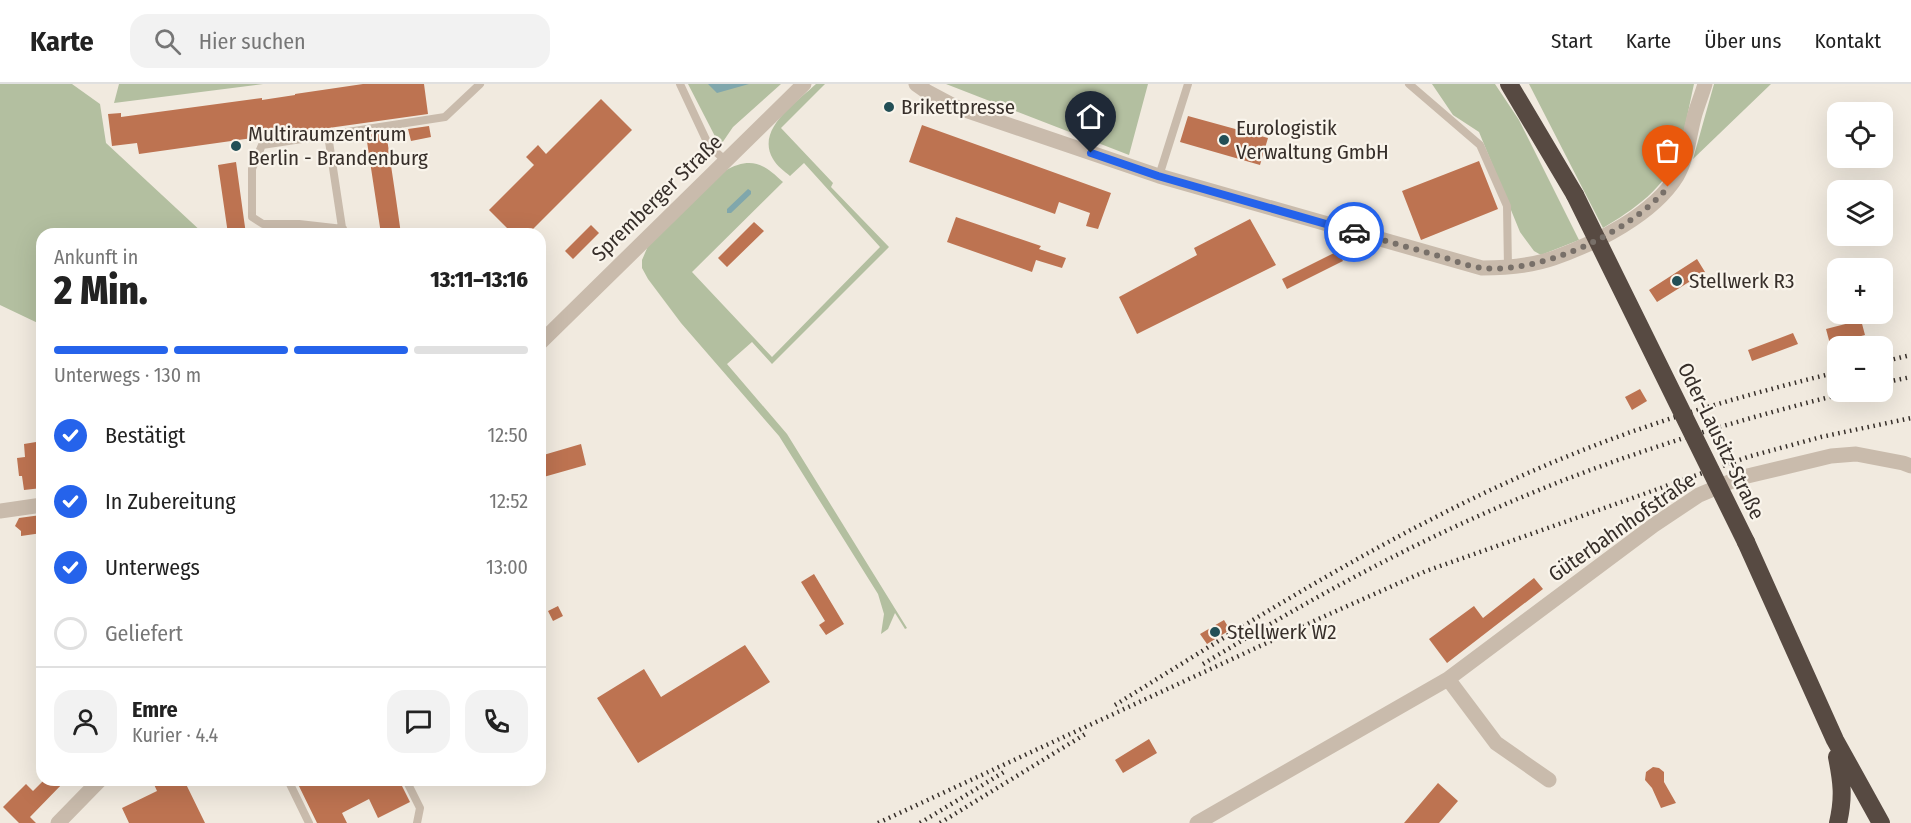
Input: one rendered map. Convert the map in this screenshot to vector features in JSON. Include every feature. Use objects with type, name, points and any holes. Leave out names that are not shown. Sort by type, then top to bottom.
[{"type":"highway","name":"Oder-Lausitz-Straße","points":[[1509,84],[1575,195],[1746,542],[1835,740],[1881,823]]},
{"type":"highway","points":[[1835,740],[1842,779],[1843,804],[1838,823]]},
{"type":"street","name":"Spremberger Straße","points":[[546,337],[804,84]]},
{"type":"street","points":[[916,84],[956,106],[1158,176],[1482,268],[1508,268],[1552,259],[1596,240],[1629,222],[1658,199],[1677,176],[1686,155],[1705,84]]},
{"type":"street","name":"Güterbahnhofstraße","points":[[1197,823],[1448,679],[1654,525],[1699,495],[1739,478],[1831,456],[1856,454],[1911,466]]},
{"type":"street","points":[[0,511],[36,506]]},
{"type":"street","points":[[1448,679],[1496,743],[1549,780]]},
{"type":"street","points":[[57,823],[94,786]]},
{"type":"lane","points":[[321,228],[299,224],[263,224],[252,217],[252,169],[262,145],[445,117],[480,84]]},
{"type":"lane","points":[[680,84],[709,146],[725,160]]},
{"type":"lane","points":[[1158,176],[1188,84]]},
{"type":"lane","points":[[1409,84],[1480,145],[1507,206],[1508,268]]},
{"type":"lane","points":[[328,135],[342,228]]},
{"type":"lane","points":[[291,786],[309,823]]},
{"type":"lane","points":[[409,786],[420,808],[417,823]]},
{"type":"green space","points":[[0,84],[72,84],[100,104],[106,143],[198,228],[36,228],[36,322],[0,305]]},
{"type":"green space","points":[[119,84],[263,84],[114,103]]},
{"type":"green space","points":[[688,84],[781,84],[733,127],[720,146]]},
{"type":"green space","points":[[816,84],[825,84],[781,128],[833,183],[831,187],[889,247],[772,364],[752,342],[727,364],[787,434],[907,628],[905,629],[895,613],[888,629],[881,634],[884,614],[878,594],[779,436],[681,323],[642,268],[642,260],[648,246],[724,171],[733,166],[749,163],[769,170],[783,182],[692,272],[772,357],[880,247],[804,163],[790,176],[773,159],[769,148],[769,137],[774,127],[789,108]]},
{"type":"green space","points":[[946,84],[1148,84],[1129,155]]},
{"type":"green space","points":[[1432,84],[1495,84],[1519,120],[1579,240],[1541,255],[1534,251],[1520,232],[1479,132],[1453,115]]},
{"type":"green space","points":[[1529,84],[1694,84],[1685,127],[1673,166],[1647,197],[1626,214],[1603,228]]},
{"type":"green space","points":[[1714,84],[1771,84],[1693,159]]},
{"type":"water","points":[[708,84],[749,84],[717,93]]},
{"type":"water","points":[[748,189],[751,194],[731,213],[727,213],[727,209]]},
{"type":"building","points":[[363,84],[424,84],[428,114],[300,132],[299,128],[266,133],[267,136],[139,154],[137,143],[112,146],[108,114],[121,113],[121,117],[262,98],[262,100]]},
{"type":"building","points":[[601,99],[632,130],[534,228],[507,228],[489,210],[534,165],[526,157],[538,145],[546,154]]},
{"type":"building","name":"Eurologistik Verwaltung GmbH","points":[[1188,116],[1268,138],[1260,165],[1180,142]]},
{"type":"building","points":[[922,125],[1111,193],[1098,229],[1086,226],[1090,213],[1059,202],[1055,214],[909,162]]},
{"type":"building","points":[[429,126],[431,137],[411,141],[408,129]]},
{"type":"building","points":[[386,132],[400,228],[380,228],[366,135]]},
{"type":"building","points":[[1479,161],[1498,209],[1421,240],[1402,191]]},
{"type":"building","points":[[236,162],[245,228],[227,228],[218,165]]},
{"type":"building","points":[[956,217],[1041,246],[1039,249],[1066,258],[1062,268],[1036,260],[1032,272],[947,242]]},
{"type":"building","points":[[1250,219],[1276,265],[1137,334],[1119,297],[1197,255],[1194,248]]},
{"type":"building","points":[[754,222],[764,231],[727,267],[718,258]]},
{"type":"building","points":[[591,225],[599,233],[573,259],[565,251]]},
{"type":"building","points":[[1338,251],[1343,261],[1287,289],[1282,279]]},
{"type":"building","name":"Stellwerk R3","points":[[1697,259],[1705,272],[1657,302],[1649,290]]},
{"type":"building","points":[[1845,324],[1862,324],[1865,335],[1828,336],[1826,329]]},
{"type":"building","points":[[1793,333],[1798,344],[1752,361],[1748,350]]},
{"type":"building","points":[[1640,389],[1647,401],[1632,410],[1625,397]]},
{"type":"building","points":[[36,442],[36,489],[24,490],[22,476],[19,476],[17,458],[25,457],[24,444]]},
{"type":"building","points":[[581,444],[586,465],[546,476],[546,454]]},
{"type":"building","points":[[36,516],[36,534],[21,536],[21,531],[15,526],[19,518]]},
{"type":"building","points":[[814,574],[844,624],[826,635],[819,625],[825,621],[801,582]]},
{"type":"building","points":[[1534,578],[1543,589],[1447,663],[1429,639],[1474,606],[1483,618]]},
{"type":"building","points":[[558,606],[563,616],[553,621],[548,611]]},
{"type":"building","name":"Stellwerk W2","points":[[1224,620],[1230,630],[1207,644],[1200,634]]},
{"type":"building","points":[[745,645],[770,682],[638,763],[597,698],[644,669],[661,697]]},
{"type":"building","points":[[1149,739],[1157,753],[1123,773],[1115,760]]},
{"type":"building","points":[[1653,767],[1664,772],[1664,782],[1676,803],[1661,808],[1652,788],[1645,780],[1646,772]]},
{"type":"building","points":[[1438,783],[1458,801],[1439,823],[1404,823]]},
{"type":"building","points":[[26,784],[33,791],[38,786],[60,786],[30,817],[36,823],[19,823],[3,807]]},
{"type":"building","points":[[155,786],[187,786],[205,823],[129,823],[122,808],[157,791]]},
{"type":"building","points":[[299,786],[402,786],[410,802],[378,818],[369,799],[342,813],[347,823],[317,823]]},
{"type":"railway","points":[[1893,359],[1911,355]]},
{"type":"railway","points":[[1115,705],[1338,570],[1454,508],[1513,480],[1605,441],[1671,418],[1827,375]]},
{"type":"railway","points":[[1893,381],[1911,377]]},
{"type":"railway","points":[[1203,664],[1381,563],[1454,527],[1535,492],[1668,443],[1827,398]]},
{"type":"railway","points":[[878,823],[1426,571],[1751,456],[1821,437],[1911,418]]},
{"type":"railway","points":[[940,823],[1087,733]]},
{"type":"railway","points":[[920,823],[1004,772]]},
{"type":"way so far","points":[[1354,232],[1482,268],[1508,268],[1552,259],[1596,240],[1629,222],[1658,199],[1668,187]]},
{"type":"place","name":"Brikettpresse","points":[[889,107]]},
{"type":"place","name":"Eurologistik Verwaltung GmbH","points":[[1224,140]]},
{"type":"place","name":"Multiraumzentrum Berlin - Brandenburg","points":[[236,146]]},
{"type":"place","name":"Stellwerk R3","points":[[1677,281]]},
{"type":"place","name":"Stellwerk W2","points":[[1215,632]]},
{"type":"route","points":[[1091,153],[1158,176],[1354,232]]}]
